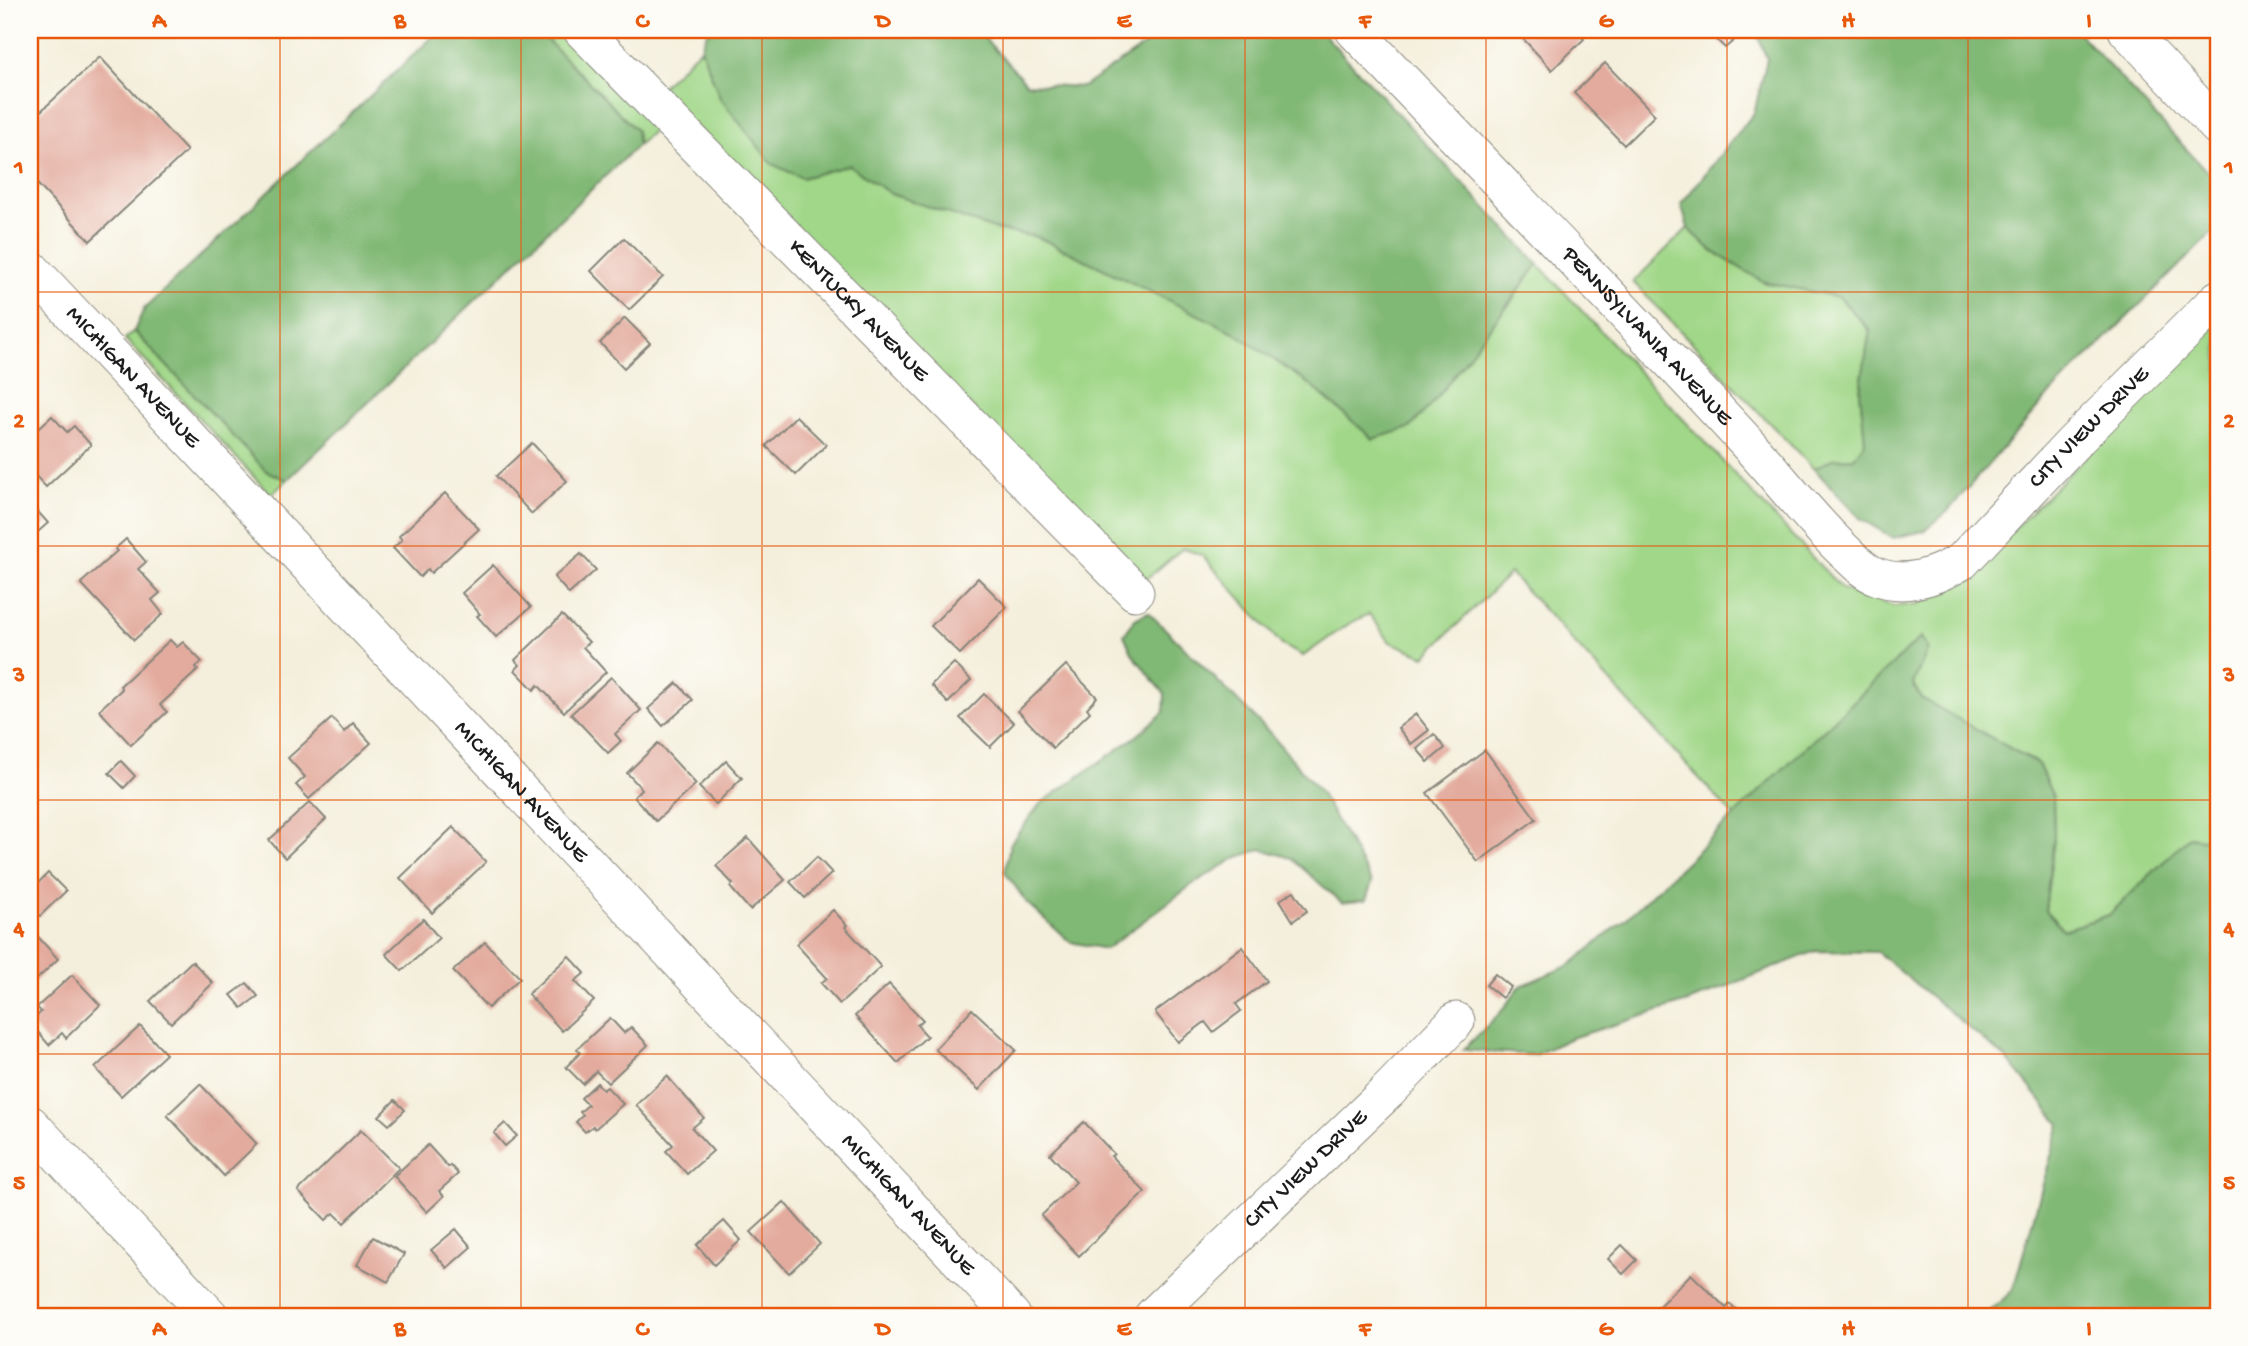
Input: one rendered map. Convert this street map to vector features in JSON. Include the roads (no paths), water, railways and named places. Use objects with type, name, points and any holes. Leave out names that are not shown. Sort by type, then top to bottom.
[{"type":"street","name":"KENTUCKY AVENUE","points":[[582,30],[1135,592]]},
{"type":"street","name":"PENNSYLVANIA AVENUE","points":[[1354,30],[1722,416],[1855,562],[1876,576],[1903,581],[1940,573],[1962,561]]},
{"type":"street","points":[[2127,30],[2218,127]]},
{"type":"street","name":"MICHIGAN AVENUE","points":[[30,268],[1012,1316]]},
{"type":"street","name":"CITY VIEW DRIVE","points":[[1962,561],[2072,444],[2218,299]]},
{"type":"street","name":"CITY VIEW DRIVE","points":[[1153,1316],[1387,1092],[1456,1021]]},
{"type":"street","points":[[30,1124],[210,1316]]}]
